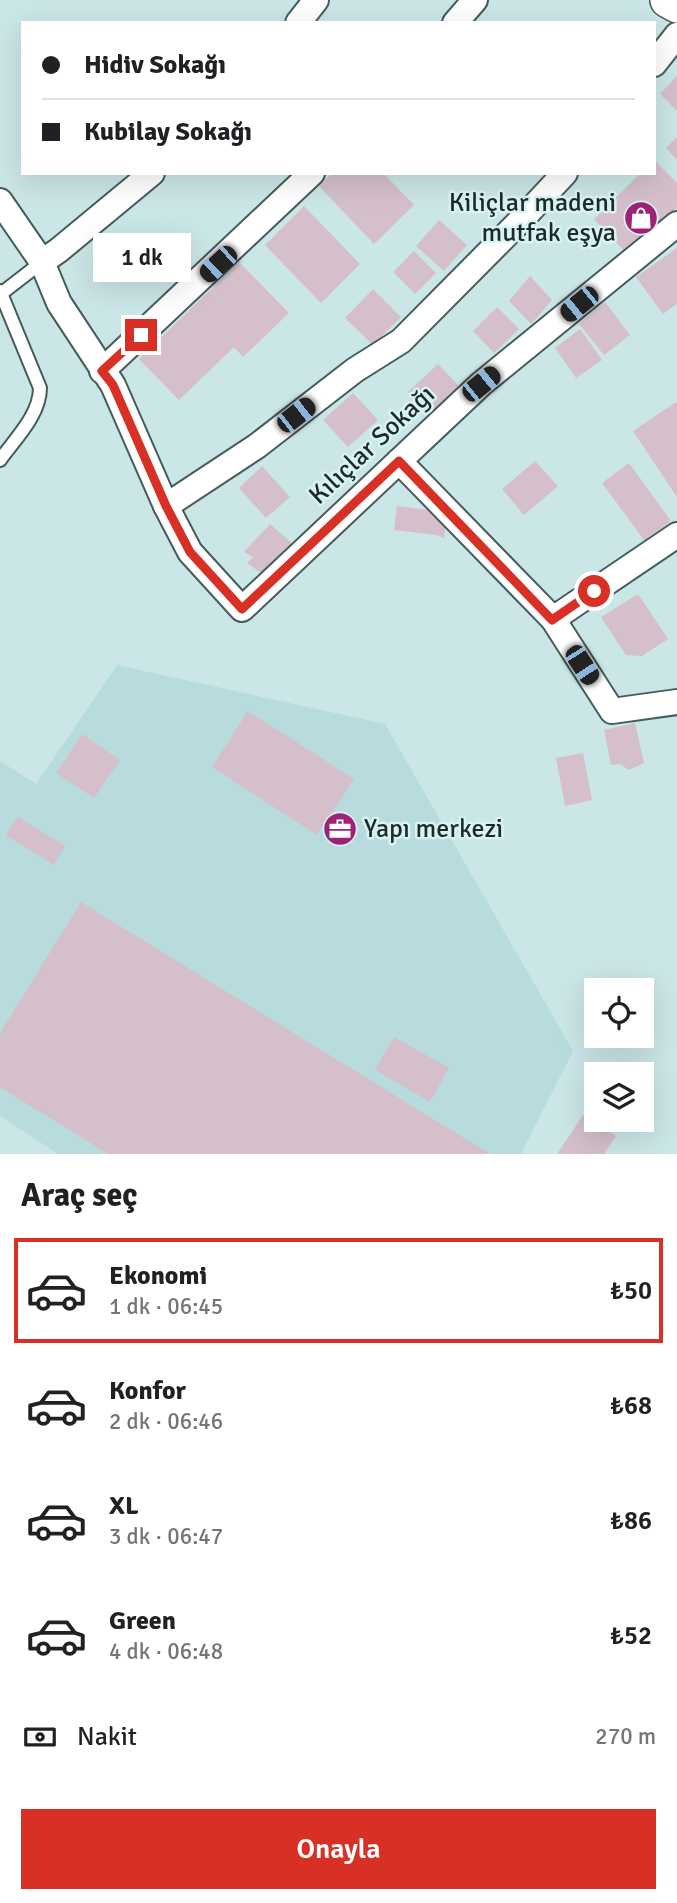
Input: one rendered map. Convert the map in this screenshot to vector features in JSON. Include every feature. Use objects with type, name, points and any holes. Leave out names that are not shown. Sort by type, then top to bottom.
[{"type":"main road","points":[[668,0],[677,5]]},
{"type":"street","points":[[300,21],[316,0]]},
{"type":"street","points":[[457,21],[475,0]]},
{"type":"street","points":[[656,61],[677,35]]},
{"type":"street","points":[[42,262],[150,175]]},
{"type":"street","points":[[102,371],[310,175]]},
{"type":"street","points":[[0,201],[42,262],[59,303],[113,385],[166,506],[257,446],[355,370],[401,341],[563,175]]},
{"type":"street","name":"Kılıçlar Sokağı","points":[[166,506],[190,552],[242,609],[481,384],[677,224]]},
{"type":"street","points":[[399,461],[552,620],[612,711],[677,702]]},
{"type":"street","points":[[552,620],[677,535]]},
{"type":"lane","points":[[0,460],[36,409],[40,394],[40,388],[1,292],[42,262]]},
{"type":"shaded area","name":"Yapı merkezi","points":[[117,665],[385,724],[573,1051],[521,1154],[58,1154],[0,1116],[0,761],[36,784]]},
{"type":"building","points":[[677,76],[677,111],[660,94]]},
{"type":"building","points":[[677,137],[677,160],[666,148]]},
{"type":"building","points":[[656,162],[677,183],[677,208],[628,255],[594,219],[639,175],[656,175]]},
{"type":"building","points":[[330,175],[385,175],[414,205],[374,244],[319,186]]},
{"type":"building","points":[[304,206],[360,264],[321,303],[265,245]]},
{"type":"building","points":[[439,220],[467,245],[444,271],[416,246]]},
{"type":"building","points":[[677,248],[677,304],[663,314],[636,277]]},
{"type":"building","points":[[414,251],[436,273],[415,294],[393,272]]},
{"type":"building","points":[[239,262],[289,313],[243,357],[234,347],[179,400],[139,359]]},
{"type":"building","points":[[530,276],[552,300],[531,324],[509,301]]},
{"type":"building","points":[[373,289],[401,317],[373,345],[345,318]]},
{"type":"building","points":[[605,302],[630,335],[604,355],[579,324]]},
{"type":"building","points":[[497,307],[519,329],[494,353],[473,331]]},
{"type":"building","points":[[580,329],[602,360],[576,378],[555,348]]},
{"type":"building","points":[[438,364],[461,388],[431,416],[408,392]]},
{"type":"building","points":[[353,393],[378,420],[348,447],[323,420]]},
{"type":"building","points":[[676,402],[677,404],[677,497],[633,431]]},
{"type":"building","points":[[535,461],[558,486],[524,515],[502,489]]},
{"type":"building","points":[[629,463],[671,521],[644,540],[602,483]]},
{"type":"building","points":[[262,466],[290,497],[266,518],[239,488]]},
{"type":"building","points":[[397,506],[447,512],[444,538],[394,530]]},
{"type":"building","points":[[270,524],[295,546],[268,578],[247,563],[253,557],[244,552]]},
{"type":"building","points":[[638,594],[668,639],[642,656],[626,655],[601,617]]},
{"type":"building","points":[[248,711],[354,779],[317,835],[212,767]]},
{"type":"building","points":[[635,723],[644,763],[629,770],[620,764],[611,765],[604,730]]},
{"type":"building","points":[[82,734],[120,760],[94,798],[56,773]]},
{"type":"building","points":[[583,753],[592,800],[565,806],[556,758]]},
{"type":"building","points":[[18,817],[65,846],[54,865],[6,835]]},
{"type":"building","points":[[81,902],[490,1154],[108,1154],[0,1087],[0,1033]]},
{"type":"building","points":[[394,1037],[449,1068],[430,1102],[375,1070]]},
{"type":"building","points":[[583,1115],[584,1132],[610,1132],[616,1136],[604,1154],[557,1154]]},
{"type":"place","name":"Kiliçlar madeni mutfak eşya","points":[[641,218]]},
{"type":"place","name":"Yapı merkezi","points":[[340,829]]},
{"type":"route","points":[[141,335],[102,371],[113,385],[166,506],[190,552],[242,609],[399,461],[552,620],[594,591]]}]
